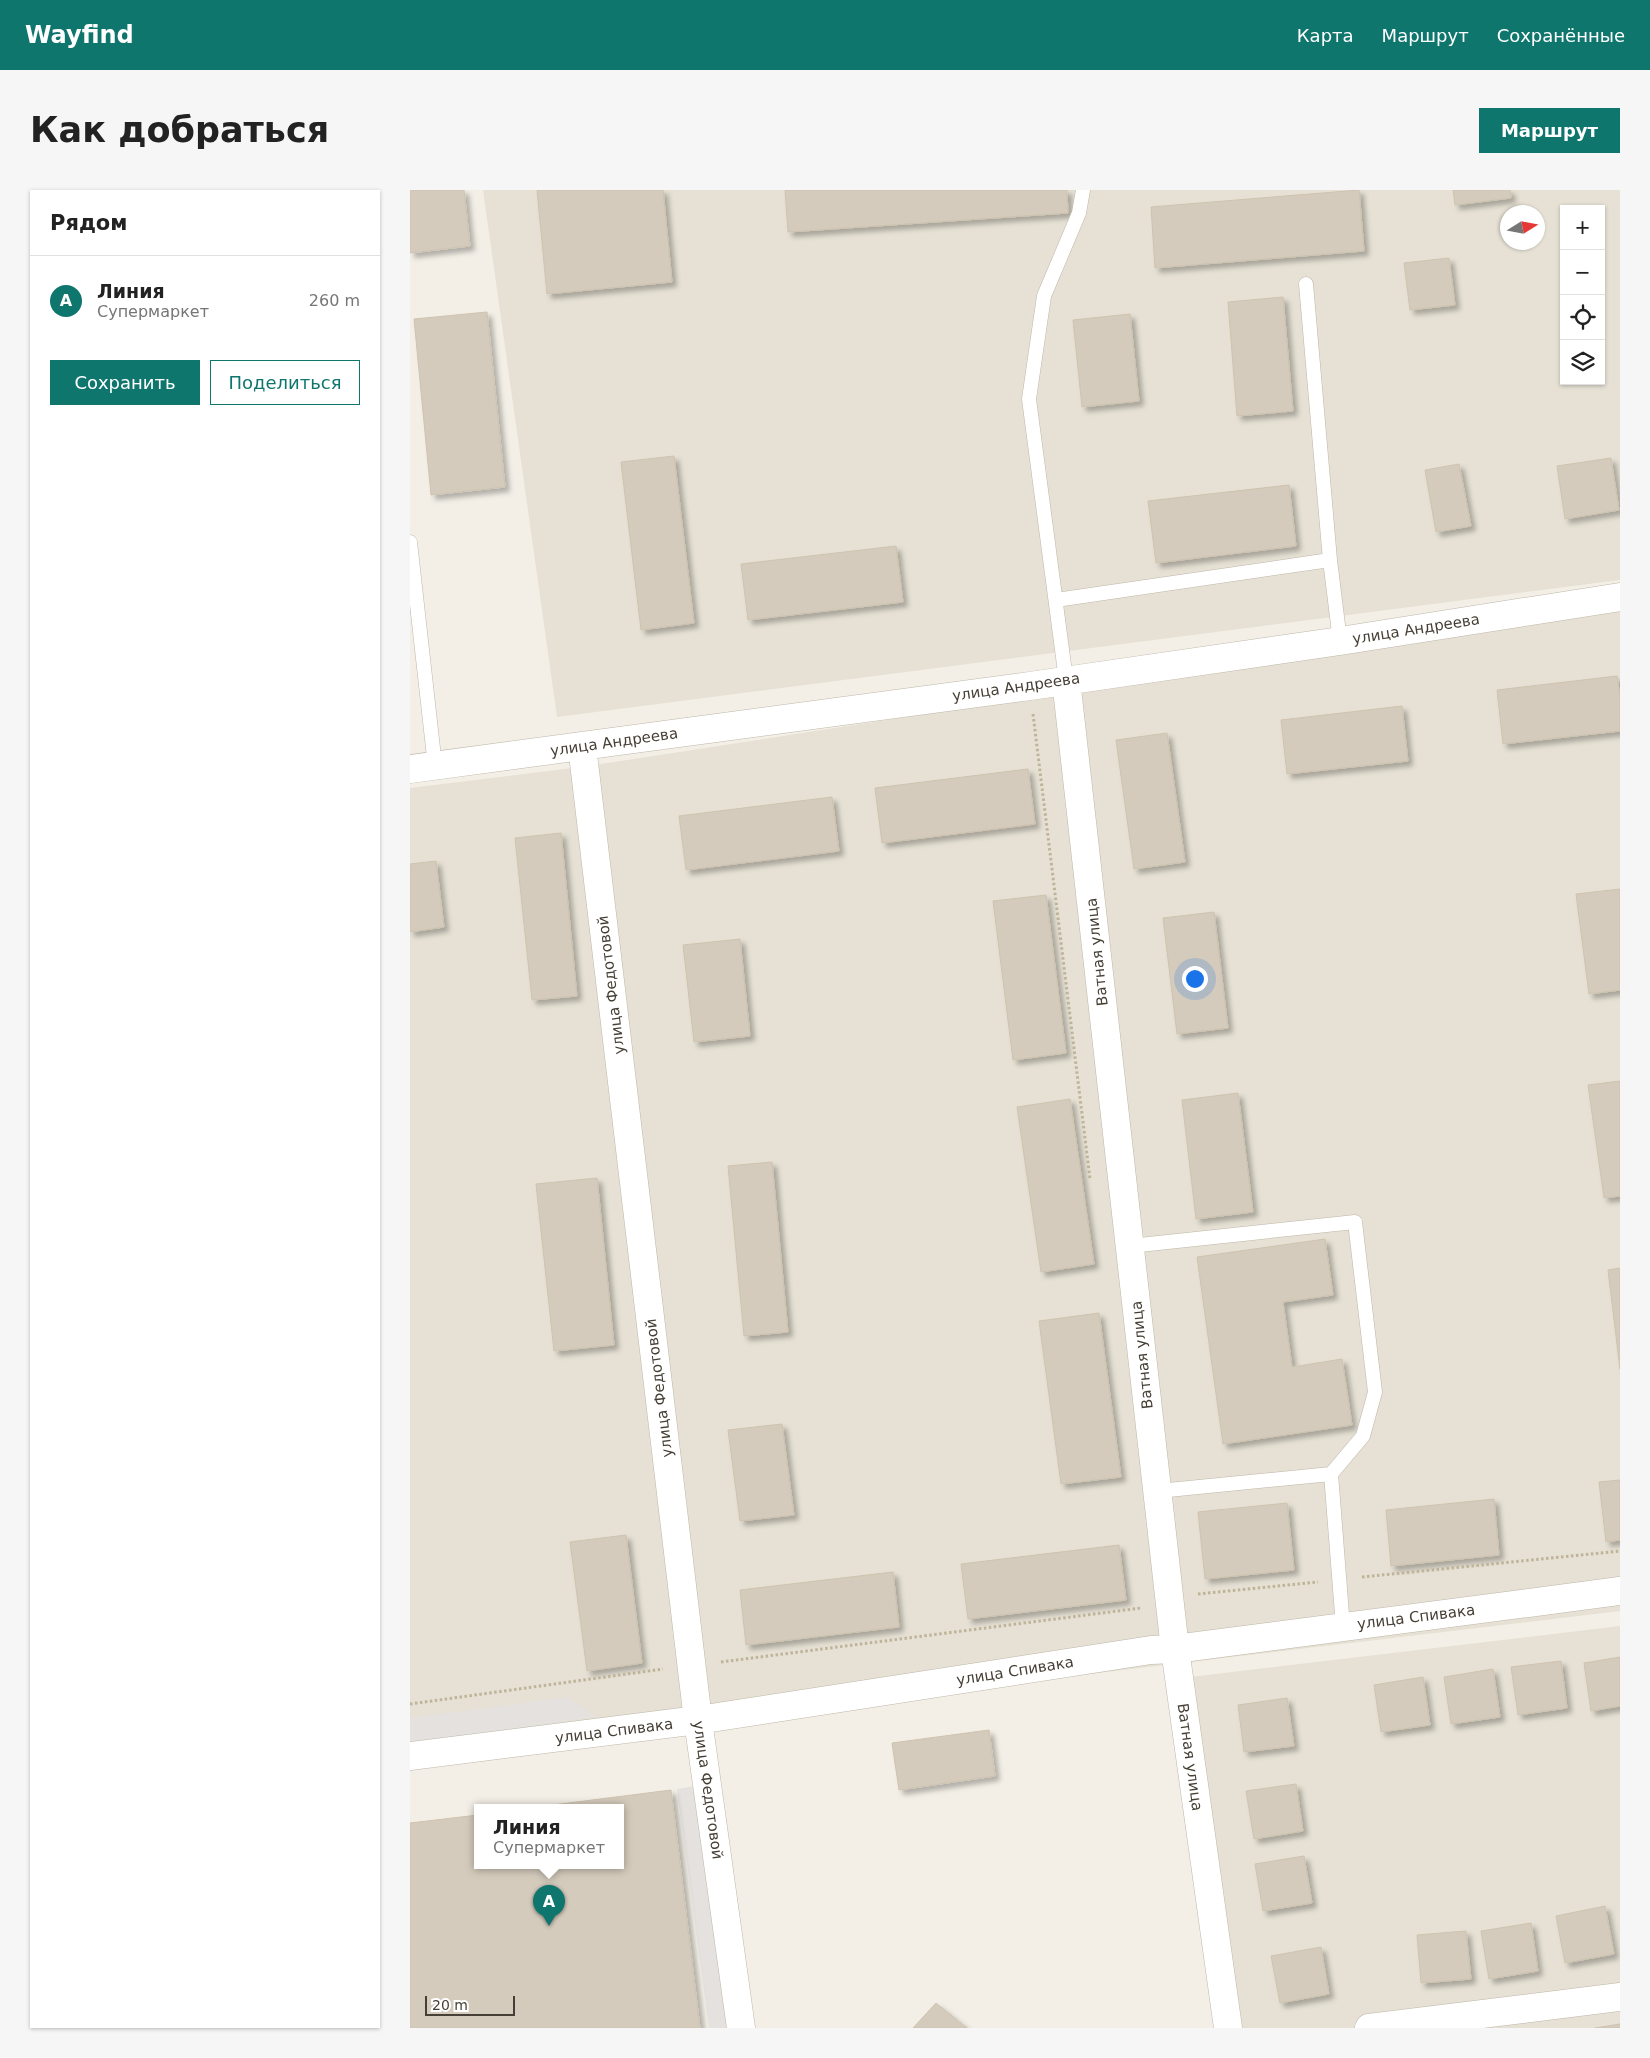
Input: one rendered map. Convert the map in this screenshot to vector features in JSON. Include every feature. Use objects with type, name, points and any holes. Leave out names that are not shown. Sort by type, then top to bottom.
[{"type":"street","name":"улица Андреева","points":[[422,768],[1340,641],[1620,597]]},
{"type":"street","name":"Ватная улица","points":[[1066,680],[1175,1649],[1228,2028]]},
{"type":"street","name":"улица Федотовой","points":[[582,746],[698,1720],[740,2028]]},
{"type":"street","name":"улица Спивака","points":[[410,1756],[698,1720],[1151,1650],[1175,1649],[1620,1590]]},
{"type":"street","points":[[1368,2028],[1620,1997]]},
{"type":"lane","points":[[1066,680],[1029,399],[1044,296],[1079,213],[1083,190]]},
{"type":"lane","points":[[1306,284],[1330,560],[1340,641]]},
{"type":"lane","points":[[410,542],[422,768]]},
{"type":"lane","points":[[1056,600],[1330,560]]},
{"type":"lane","points":[[1130,1246],[1355,1222],[1375,1392],[1364,1436],[1331,1474],[1158,1491]]},
{"type":"lane","points":[[1331,1474],[1344,1627]]},
{"type":"path","points":[[410,1704],[692,1665],[1145,1607],[1170,1597],[1620,1551]]},
{"type":"shaded area","points":[[483,190],[1620,190],[1620,580],[557,717]]},
{"type":"shaded area","points":[[1620,607],[1620,1611],[718,1718],[410,1764],[410,788],[588,766]]},
{"type":"shaded area","points":[[1620,1626],[1620,2028],[1237,2028],[1190,1677]]},
{"type":"shaded area","points":[[567,1697],[597,1717],[410,1743],[410,1718]]},
{"type":"shaded area","points":[[701,1785],[733,2028],[709,2028],[677,1789]]},
{"type":"building","points":[[410,190],[464,190],[470,246],[410,253]]},
{"type":"building","points":[[537,190],[663,190],[672,282],[547,294]]},
{"type":"building","points":[[785,190],[1067,190],[1068,213],[788,232]]},
{"type":"building","points":[[1359,190],[1364,251],[1155,268],[1151,207]]},
{"type":"building","points":[[1453,190],[1510,190],[1511,198],[1455,205]]},
{"type":"building","points":[[1449,258],[1455,305],[1410,310],[1404,263]]},
{"type":"building","points":[[1283,297],[1293,411],[1237,416],[1228,302]]},
{"type":"building","points":[[487,312],[505,487],[431,495],[414,319]]},
{"type":"building","points":[[1130,314],[1139,401],[1082,407],[1073,320]]},
{"type":"building","points":[[674,456],[694,623],[641,630],[621,462]]},
{"type":"building","points":[[1611,458],[1619,510],[1565,519],[1557,466]]},
{"type":"building","points":[[1459,464],[1471,526],[1436,532],[1425,470]]},
{"type":"building","points":[[1289,485],[1296,546],[1156,563],[1148,501]]},
{"type":"building","points":[[896,546],[903,602],[748,620],[741,564]]},
{"type":"building","points":[[1617,676],[1620,697],[1620,731],[1503,744],[1497,690]]},
{"type":"building","points":[[1402,706],[1408,761],[1287,774],[1281,720]]},
{"type":"building","points":[[1167,733],[1185,862],[1134,869],[1116,740]]},
{"type":"building","points":[[1028,769],[1035,824],[882,843],[875,788]]},
{"type":"building","points":[[832,797],[839,851],[686,870],[679,816]]},
{"type":"building","points":[[561,833],[577,996],[532,1000],[515,838]]},
{"type":"building","points":[[436,861],[444,927],[410,932],[410,864]]},
{"type":"building","points":[[1620,889],[1620,990],[1589,994],[1576,894]]},
{"type":"building","points":[[1046,895],[1066,1053],[1013,1060],[993,901]]},
{"type":"building","points":[[1214,912],[1228,1028],[1177,1034],[1163,918]]},
{"type":"building","points":[[740,939],[750,1036],[694,1042],[683,945]]},
{"type":"building","points":[[1620,1081],[1620,1196],[1604,1198],[1588,1085]]},
{"type":"building","points":[[1238,1093],[1253,1212],[1196,1219],[1182,1100]]},
{"type":"building","points":[[1070,1099],[1094,1264],[1041,1272],[1017,1107]]},
{"type":"building","points":[[772,1162],[788,1332],[744,1336],[728,1166]]},
{"type":"building","points":[[597,1178],[614,1345],[554,1351],[536,1184]]},
{"type":"building","points":[[1325,1239],[1333,1295],[1283,1302],[1292,1367],[1342,1359],[1352,1425],[1223,1444],[1197,1257]]},
{"type":"building","points":[[1620,1268],[1620,1369],[1608,1270]]},
{"type":"building","points":[[1099,1313],[1121,1477],[1061,1484],[1039,1321]]},
{"type":"building","points":[[782,1424],[794,1515],[740,1521],[728,1430]]},
{"type":"building","points":[[1620,1480],[1620,1540],[1606,1542],[1599,1482]]},
{"type":"building","points":[[1494,1499],[1499,1555],[1391,1566],[1386,1510]]},
{"type":"building","points":[[1287,1503],[1294,1570],[1205,1579],[1198,1512]]},
{"type":"building","points":[[626,1535],[642,1663],[587,1671],[570,1542]]},
{"type":"building","points":[[1119,1545],[1126,1600],[968,1619],[961,1564]]},
{"type":"building","points":[[893,1572],[899,1627],[746,1645],[740,1590]]},
{"type":"building","points":[[1620,1657],[1620,1706],[1591,1711],[1584,1663]]},
{"type":"building","points":[[1561,1661],[1567,1708],[1518,1715],[1511,1667]]},
{"type":"building","points":[[1493,1669],[1500,1717],[1451,1724],[1444,1677]]},
{"type":"building","points":[[1423,1677],[1430,1725],[1381,1732],[1374,1685]]},
{"type":"building","points":[[1287,1698],[1294,1746],[1244,1752],[1238,1705]]},
{"type":"building","points":[[989,1730],[995,1776],[899,1790],[892,1743]]},
{"type":"building","points":[[1296,1784],[1303,1831],[1254,1839],[1246,1791]]},
{"type":"building","points":[[671,1790],[700,2028],[410,2028],[410,1823],[474,1815],[474,1869],[624,1869],[624,1804],[561,1804]]},
{"type":"building","points":[[1304,1856],[1312,1903],[1263,1911],[1255,1864]]},
{"type":"building","points":[[1605,1906],[1614,1954],[1565,1963],[1556,1916]]},
{"type":"building","points":[[1531,1923],[1538,1971],[1489,1979],[1481,1931]]},
{"type":"building","points":[[1466,1931],[1471,1979],[1421,1983],[1417,1935]]},
{"type":"building","points":[[1321,1947],[1329,1994],[1280,2003],[1271,1956]]},
{"type":"building","points":[[936,2003],[967,2028],[913,2028]]},
{"type":"building","points":[[1620,2024],[1620,2028],[1595,2028]]},
{"type":"place","name":"Линия","points":[[549,1926]]}]
